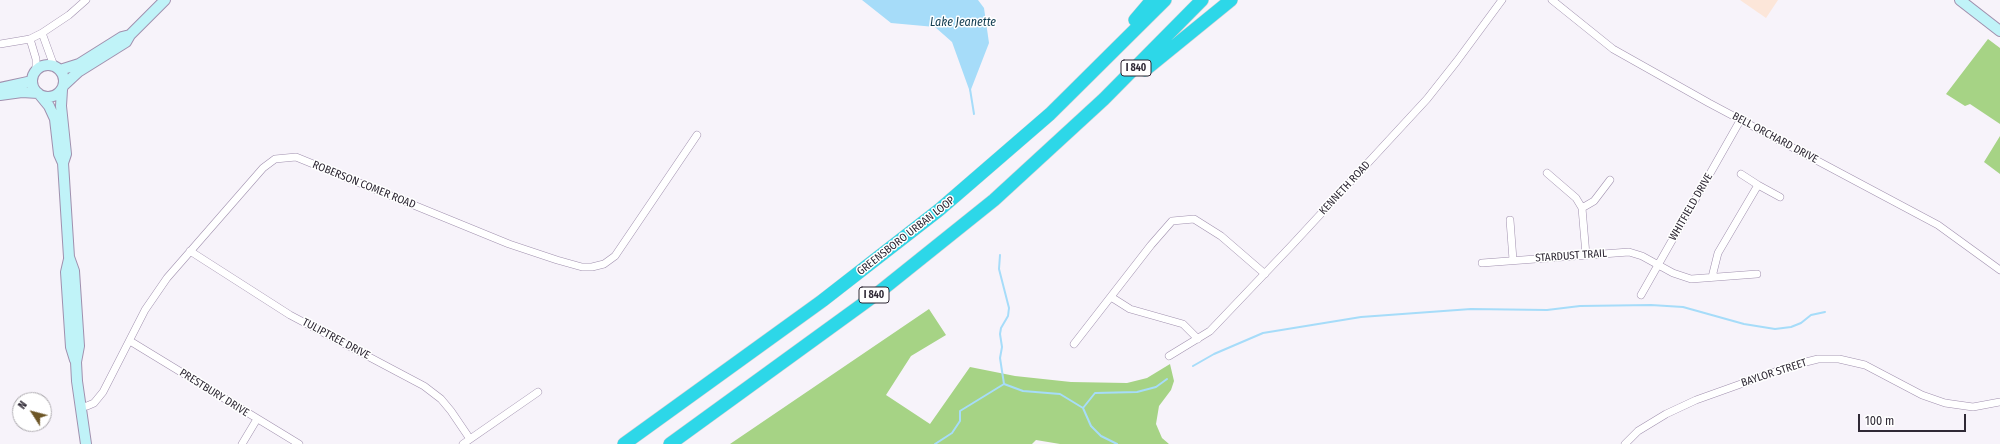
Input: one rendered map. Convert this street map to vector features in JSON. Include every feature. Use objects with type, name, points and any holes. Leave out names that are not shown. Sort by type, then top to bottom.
[{"type":"highway","points":[[1086,80],[1152,0]]},
{"type":"highway","name":"GREENSBORO URBAN LOOP","points":[[624,444],[822,301],[901,241],[1008,151],[1086,80],[1165,0]]},
{"type":"highway","name":"I 840","points":[[670,444],[912,267],[994,200],[1068,134],[1140,65],[1202,0]]},
{"type":"highway","points":[[1068,134],[1230,0]]},
{"type":"street","points":[[0,44],[30,39],[42,33],[69,15],[86,0]]},
{"type":"street","points":[[0,96],[22,92],[39,94],[44,97],[54,96],[78,72],[126,42],[130,35],[165,0]]},
{"type":"street","name":"KENNETH ROAD","points":[[1169,356],[1198,339],[1219,322],[1265,274],[1427,99],[1502,0]]},
{"type":"street","name":"BELL ORCHARD DRIVE","points":[[1552,0],[1613,49],[1938,225],[2000,270]]},
{"type":"street","points":[[1960,0],[2000,31]]},
{"type":"street","points":[[42,33],[57,68],[64,77],[61,106],[66,154],[63,163]]},
{"type":"street","points":[[36,71],[45,66],[57,68],[79,64],[104,50],[122,37],[130,35]]},
{"type":"street","points":[[30,39],[36,59],[36,71],[32,81]]},
{"type":"street","points":[[0,88],[32,81]]},
{"type":"street","points":[[32,81],[39,94],[52,111],[56,128],[59,154],[63,163],[69,257],[74,271],[78,331],[76,362],[80,407],[86,444]]},
{"type":"street","name":"WHITFIELD DRIVE","points":[[1641,295],[1741,119]]},
{"type":"street","name":"ROBERSON COMER ROAD","points":[[80,407],[87,406],[99,398],[152,299],[167,278],[263,168],[275,159],[290,157],[296,158],[533,253],[582,267],[598,266],[615,256],[698,135]]},
{"type":"street","points":[[1547,173],[1576,198],[1582,208],[1586,256]]},
{"type":"street","points":[[1741,174],[1780,197]]},
{"type":"street","points":[[1582,208],[1594,202],[1610,180]]},
{"type":"street","points":[[1712,277],[1718,253],[1758,185]]},
{"type":"street","points":[[1074,344],[1172,221],[1194,219],[1221,236],[1265,274]]},
{"type":"street","points":[[1510,220],[1513,260]]},
{"type":"street","name":"TULIPTREE DRIVE","points":[[190,251],[290,315],[424,386],[441,399],[470,439]]},
{"type":"street","name":"STARDUST TRAIL","points":[[1482,263],[1629,252],[1642,256],[1658,265],[1691,279],[1757,274]]},
{"type":"street","points":[[1111,297],[1130,309],[1183,324],[1198,339]]},
{"type":"street","name":"PRESTBURY DRIVE","points":[[130,341],[299,444]]},
{"type":"street","name":"BAYLOR STREET","points":[[1625,444],[1638,431],[1666,414],[1696,400],[1794,365],[1818,359],[1839,359],[1865,365],[1922,394],[1945,403],[1974,407],[2000,402]]},
{"type":"street","points":[[463,444],[538,392]]},
{"type":"street","points":[[242,444],[257,419]]},
{"type":"shaded area","points":[[1740,0],[1778,0],[1766,18]]},
{"type":"green space","points":[[1988,39],[2000,48],[2000,124],[1970,104],[1965,106],[1946,94]]},
{"type":"green space","points":[[2000,136],[2000,174],[1984,162]]},
{"type":"green space","points":[[929,309],[946,335],[911,356],[886,395],[930,424],[970,367],[1015,376],[1071,382],[1127,383],[1147,378],[1170,364],[1174,381],[1171,390],[1159,406],[1156,424],[1162,438],[1169,444],[1060,444],[1036,440],[1032,444],[730,444]]},
{"type":"water","name":"Lake Jeanette","points":[[862,0],[978,0],[984,8],[989,43],[970,92],[952,42],[935,27],[891,23]]},
{"type":"waterway","points":[[970,89],[974,114]]},
{"type":"waterway","points":[[1000,255],[999,269],[1009,308],[1008,316],[1001,328],[1000,334],[1002,347],[1000,358],[1004,384]]},
{"type":"waterway","points":[[1193,366],[1214,354],[1263,333],[1361,317],[1471,309],[1547,310],[1580,306],[1651,305],[1683,307],[1744,324],[1775,329],[1791,327],[1801,323],[1811,315],[1825,312]]},
{"type":"waterway","points":[[1083,408],[1095,393],[1137,392],[1156,387],[1167,379]]},
{"type":"waterway","points":[[935,444],[952,433],[960,421],[960,411],[1004,384],[1023,391],[1060,394],[1083,408],[1091,426],[1101,436],[1117,444]]}]
